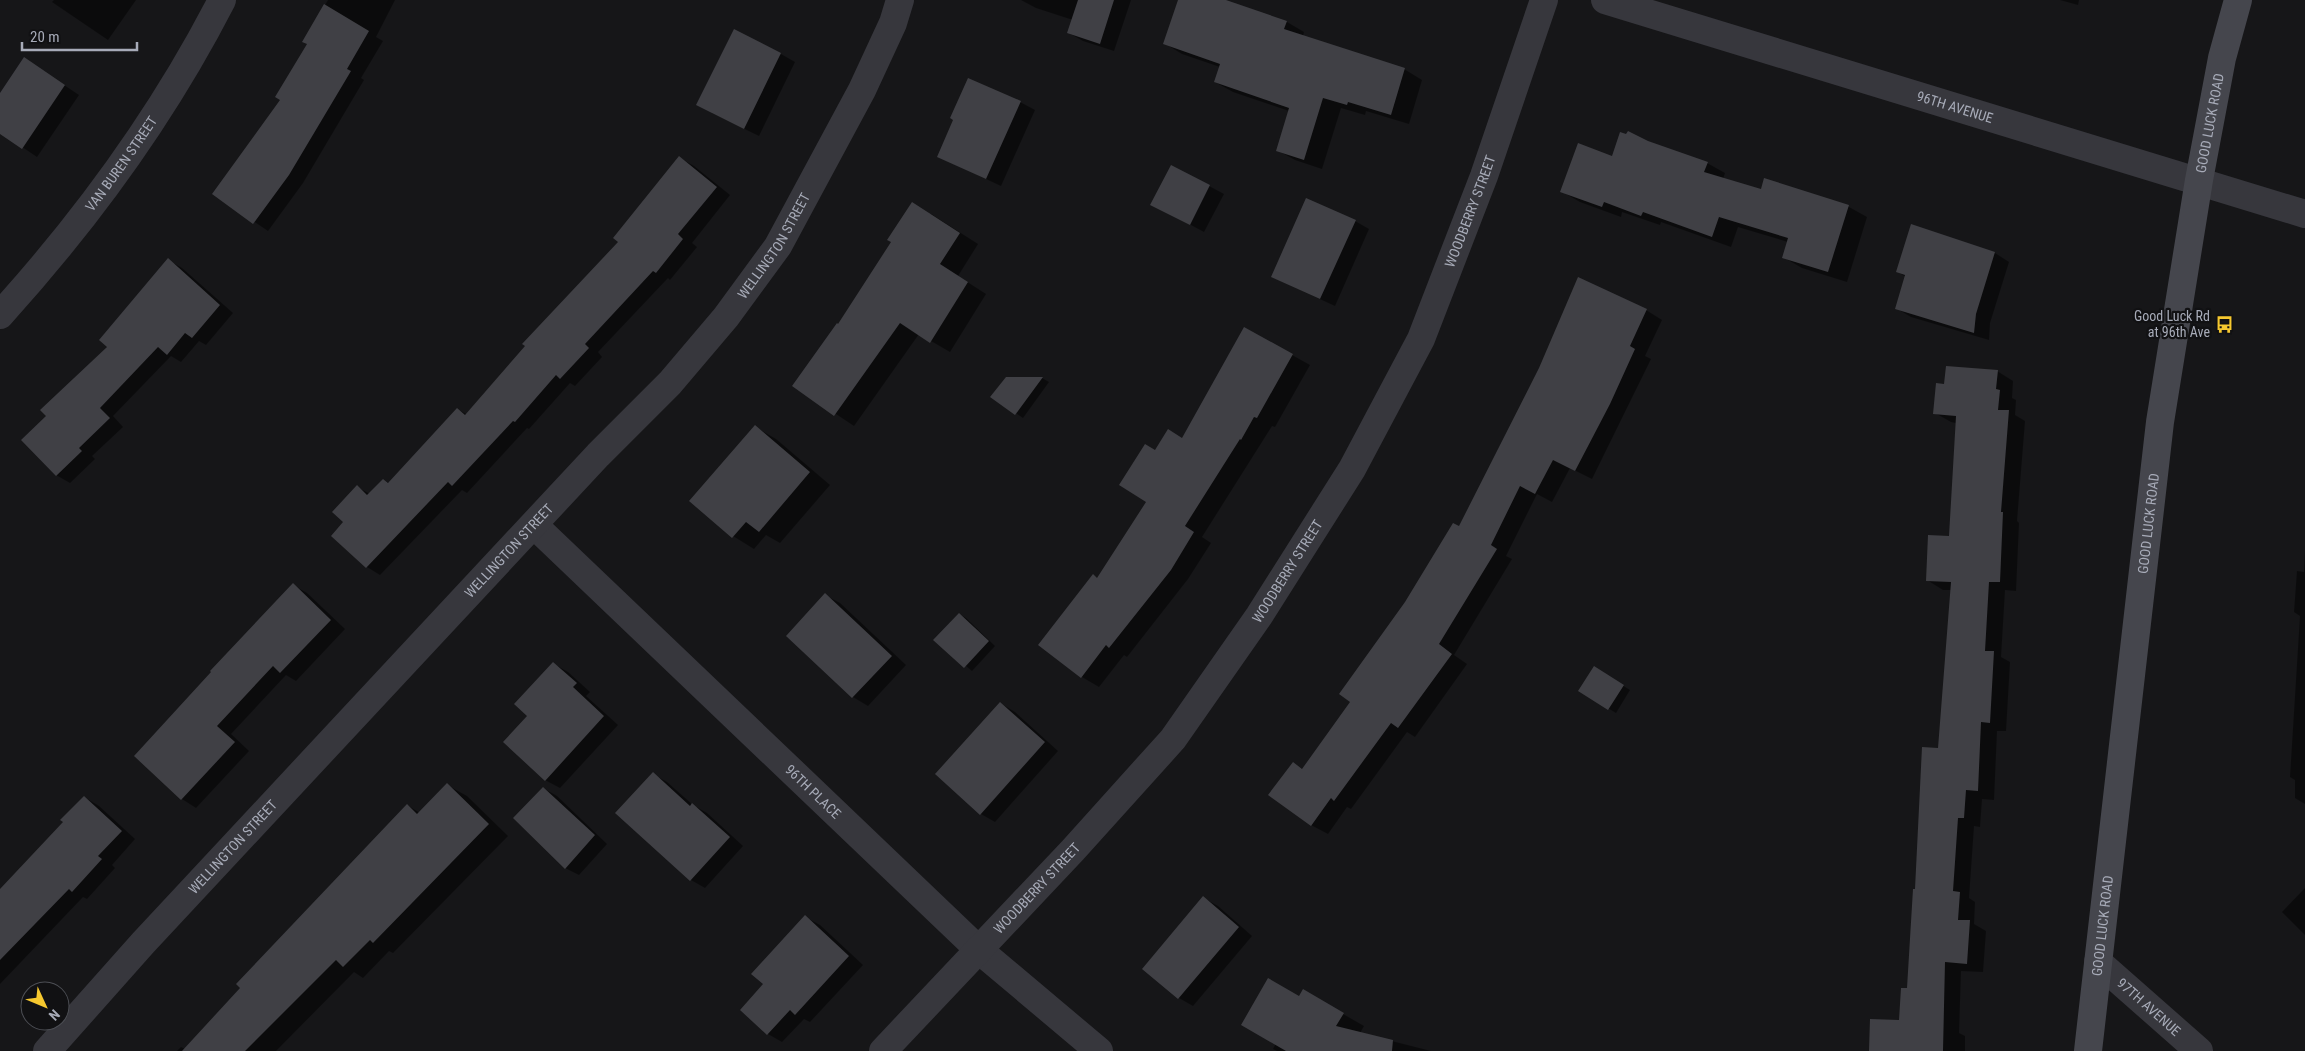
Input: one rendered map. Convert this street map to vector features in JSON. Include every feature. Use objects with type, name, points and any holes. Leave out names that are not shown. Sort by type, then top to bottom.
[{"type":"main road","name":"GOOD LUCK ROAD","points":[[2088,1051],[2160,422],[2199,180],[2222,58],[2238,0]]},
{"type":"street","name":"VAN BUREN STREET","points":[[0,315],[96,201],[158,113],[200,44],[222,0]]},
{"type":"street","name":"WELLINGTON STREET","points":[[47,1051],[143,943],[598,455],[670,383],[726,317],[778,246],[862,90],[893,23],[900,0]]},
{"type":"street","name":"WOODBERRY STREET","points":[[883,1051],[979,950],[1173,739],[1259,616],[1352,469],[1421,339],[1484,176],[1544,0]]},
{"type":"street","name":"96TH AVENUE","points":[[1605,0],[2199,180],[2305,214]]},
{"type":"street","name":"96TH PLACE","points":[[534,525],[979,950],[1099,1051]]},
{"type":"street","name":"97TH AVENUE","points":[[2098,962],[2199,1051]]},
{"type":"building","points":[[1078,0],[1114,0],[1100,44],[1067,33]]},
{"type":"building","points":[[1178,0],[1226,0],[1287,21],[1284,29],[1405,68],[1391,115],[1348,102],[1347,105],[1323,98],[1304,160],[1276,151],[1289,108],[1214,82],[1220,64],[1163,44]]},
{"type":"building","points":[[324,4],[369,31],[347,69],[351,71],[289,175],[253,224],[212,194],[280,100],[275,97],[307,44],[302,42]]},
{"type":"building","points":[[734,29],[781,53],[744,129],[696,105]]},
{"type":"building","points":[[24,57],[65,85],[22,149],[0,134],[0,93]]},
{"type":"building","points":[[968,78],[1021,101],[986,179],[937,157],[953,120],[950,118]]},
{"type":"building","points":[[1628,131],[1648,141],[1708,162],[1704,172],[1761,189],[1764,178],[1849,205],[1828,272],[1782,258],[1788,238],[1719,217],[1712,237],[1643,212],[1641,216],[1604,202],[1602,207],[1560,192],[1578,143],[1612,156],[1620,132],[1626,134]]},
{"type":"building","points":[[679,156],[717,187],[678,234],[683,239],[656,273],[653,271],[585,344],[589,348],[560,379],[556,375],[515,422],[513,421],[452,486],[448,482],[366,568],[331,536],[343,522],[332,512],[357,485],[367,495],[383,479],[388,483],[457,408],[465,415],[525,346],[522,344],[618,242],[613,238]]},
{"type":"building","points":[[1171,165],[1210,185],[1190,225],[1150,205]]},
{"type":"building","points":[[1306,198],[1356,220],[1320,299],[1271,277]]},
{"type":"building","points":[[912,202],[960,233],[940,264],[968,282],[930,343],[900,323],[834,416],[792,386],[838,324],[891,242],[887,240]]},
{"type":"building","points":[[1911,224],[1995,252],[1976,314],[1974,333],[1895,309],[1905,275],[1896,272]]},
{"type":"building","points":[[168,258],[220,305],[192,338],[185,333],[167,355],[158,347],[100,408],[110,418],[79,448],[82,451],[56,476],[21,440],[46,416],[40,410],[107,347],[99,340]]},
{"type":"building","points":[[1578,277],[1647,309],[1630,346],[1635,349],[1610,404],[1575,471],[1553,460],[1535,494],[1520,486],[1491,545],[1497,549],[1439,644],[1452,654],[1398,728],[1391,723],[1334,801],[1331,798],[1311,826],[1268,795],[1293,762],[1302,769],[1350,702],[1339,694],[1405,602],[1453,523],[1459,526],[1539,368]]},
{"type":"building","points":[[1244,327],[1293,354],[1257,418],[1254,417],[1185,526],[1194,532],[1171,570],[1109,648],[1106,645],[1081,678],[1038,645],[1093,574],[1097,578],[1146,502],[1119,485],[1145,444],[1155,450],[1168,429],[1182,438]]},
{"type":"building","points":[[1946,366],[1998,370],[1996,389],[2000,390],[1998,410],[2009,410],[2001,512],[2003,512],[2000,582],[1989,582],[1985,651],[1994,651],[1990,723],[1981,722],[1978,791],[1966,790],[1964,818],[1958,818],[1953,891],[1960,892],[1958,920],[1970,920],[1967,964],[1945,962],[1943,1051],[1869,1051],[1870,1019],[1899,1020],[1901,988],[1907,988],[1913,889],[1915,889],[1922,747],[1938,748],[1951,582],[1926,581],[1928,535],[1949,536],[1956,416],[1933,414],[1936,383],[1944,384]]},
{"type":"building","points":[[1006,377],[1043,377],[1015,415],[990,397]]},
{"type":"building","points":[[755,425],[810,472],[759,532],[746,522],[732,538],[689,501]]},
{"type":"building","points":[[293,583],[331,620],[280,673],[273,666],[217,726],[235,742],[181,800],[134,756],[210,671]]},
{"type":"building","points":[[825,593],[892,656],[852,698],[786,636]]},
{"type":"building","points":[[959,613],[989,641],[964,668],[933,640]]},
{"type":"building","points":[[553,662],[577,683],[573,687],[604,716],[545,781],[503,742],[527,716],[514,704]]},
{"type":"building","points":[[1594,666],[1624,685],[1608,710],[1578,691]]},
{"type":"building","points":[[1000,702],[1045,742],[980,815],[935,774]]},
{"type":"building","points":[[653,772],[690,806],[692,803],[730,837],[690,881],[615,813]]},
{"type":"building","points":[[447,783],[489,824],[373,943],[370,940],[343,967],[336,960],[245,1051],[182,1051],[240,988],[236,984],[407,804],[417,814]]},
{"type":"building","points":[[543,787],[595,835],[565,869],[513,818]]},
{"type":"building","points":[[84,796],[122,831],[98,856],[102,859],[72,892],[69,889],[0,960],[0,889],[63,822],[60,820]]},
{"type":"building","points":[[1203,896],[1239,927],[1178,999],[1142,969]]},
{"type":"building","points":[[805,915],[849,956],[795,1015],[790,1010],[767,1035],[740,1010],[763,984],[751,974]]},
{"type":"building","points":[[1268,978],[1299,996],[1303,989],[1344,1013],[1336,1026],[1393,1040],[1392,1051],[1286,1051],[1241,1025]]},
{"type":"place","name":"Good Luck Rd at 96th Ave","points":[[2224,324]]}]
